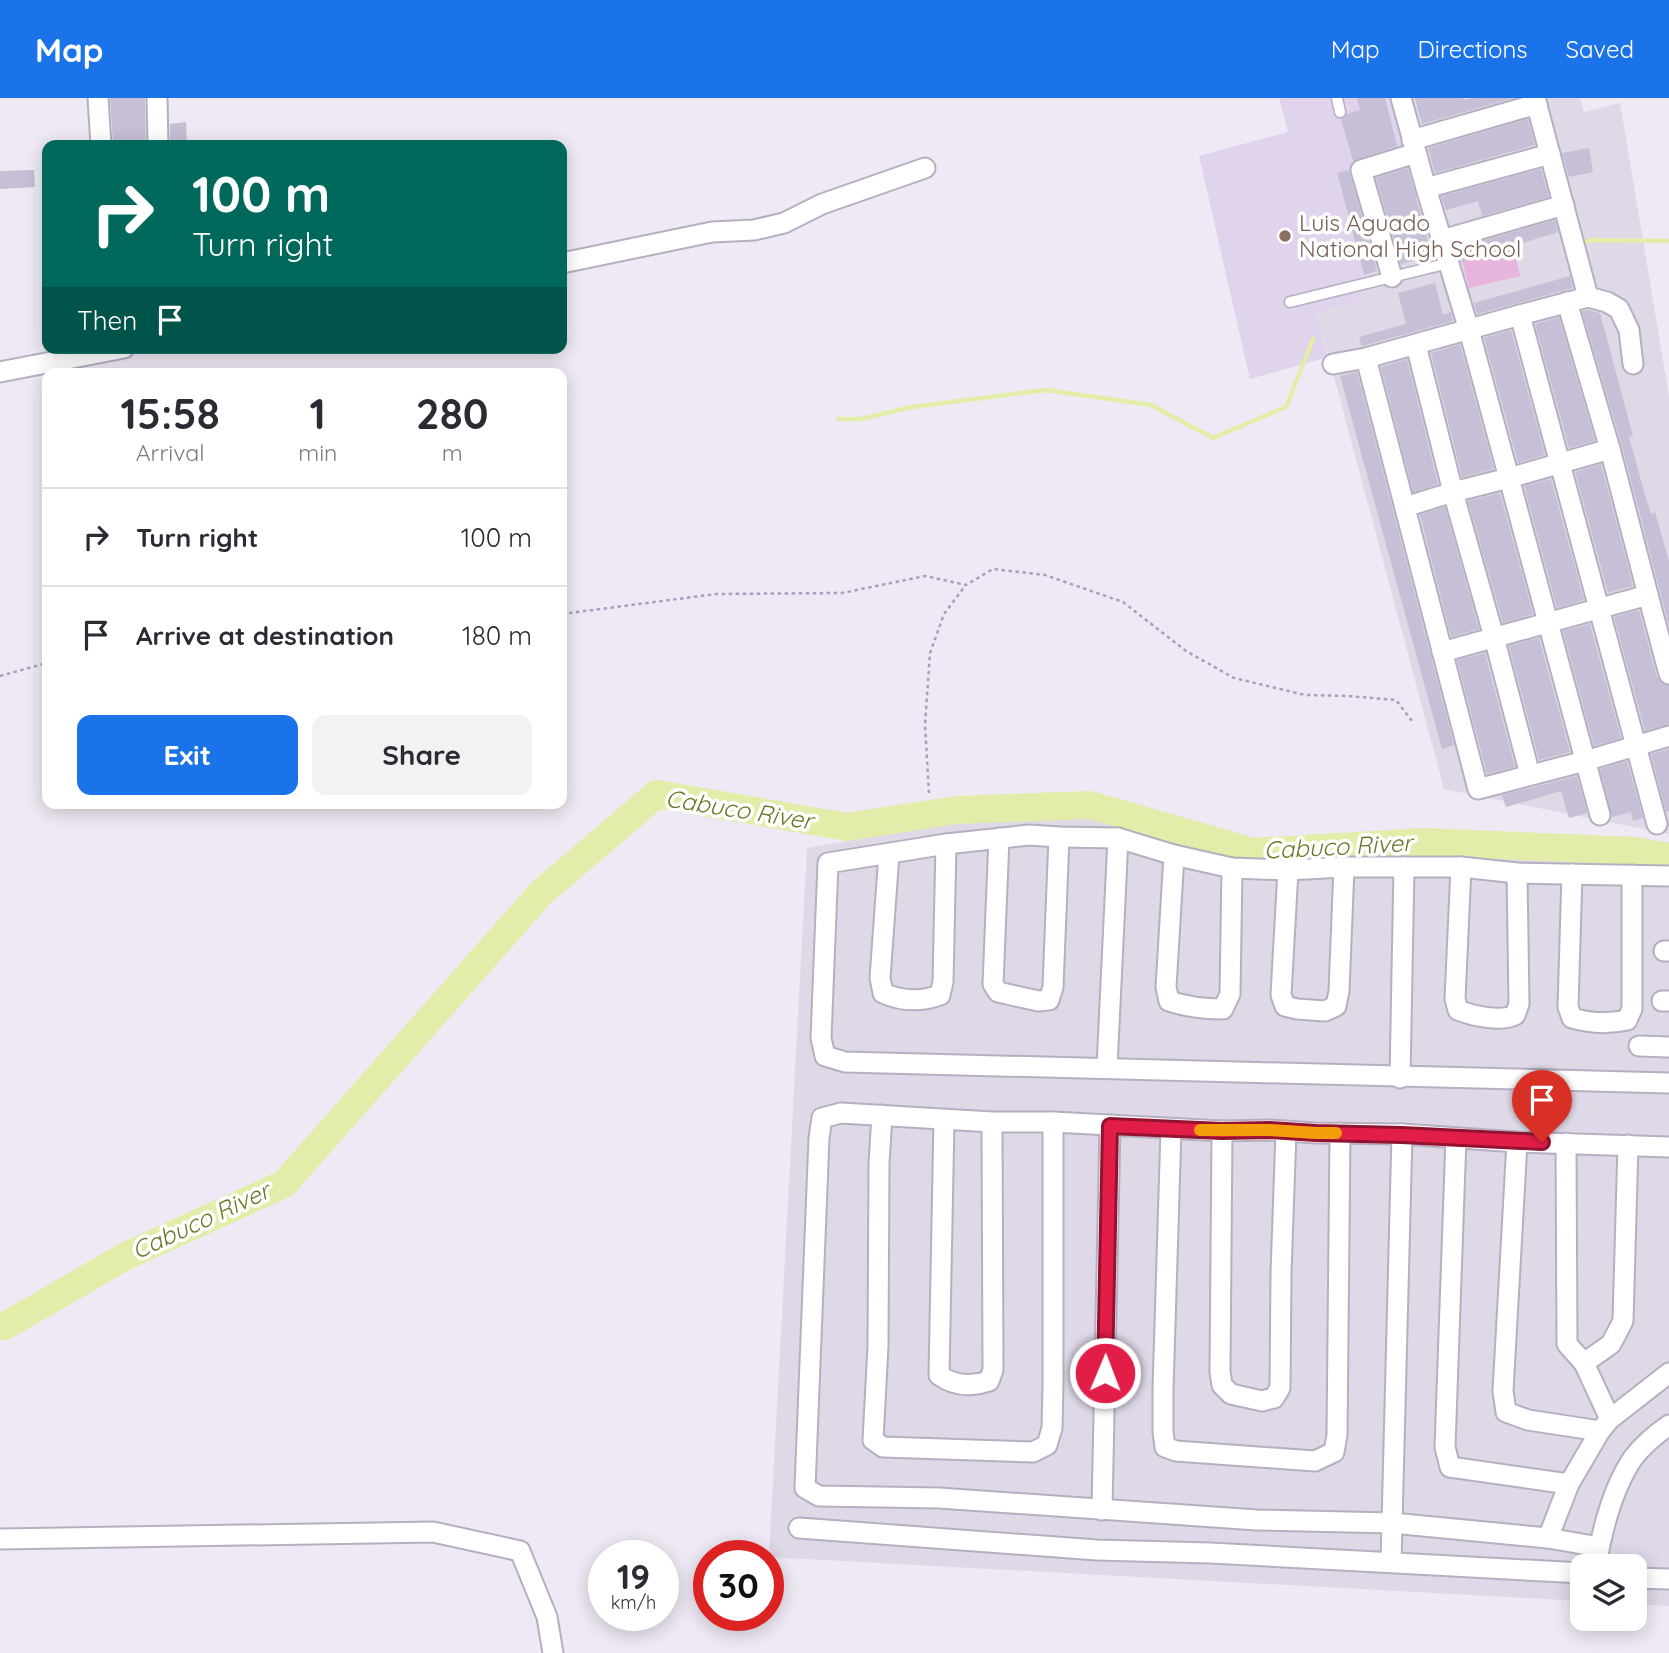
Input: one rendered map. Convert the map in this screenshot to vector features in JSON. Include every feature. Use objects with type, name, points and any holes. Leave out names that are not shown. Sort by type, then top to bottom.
[{"type":"street","points":[[98,98],[101,140]]},
{"type":"street","points":[[156,98],[158,140]]},
{"type":"street","points":[[1401,98],[1469,330],[1600,815]]},
{"type":"street","points":[[1392,277],[1361,170],[1414,146],[1536,101],[1588,298]]},
{"type":"street","points":[[1426,188],[1550,154]]},
{"type":"street","points":[[567,262],[712,232],[754,230],[784,223],[822,204],[925,168]]},
{"type":"street","points":[[1442,240],[1564,205]]},
{"type":"street","points":[[1333,364],[1366,358],[1588,298],[1607,302],[1619,309],[1629,330],[1633,365]]},
{"type":"street","points":[[1567,302],[1610,449],[1669,674]]},
{"type":"street","points":[[1520,315],[1657,824]]},
{"type":"street","points":[[1416,345],[1530,775]]},
{"type":"street","points":[[0,372],[93,354]]},
{"type":"street","points":[[1366,358],[1478,789],[1669,736]]},
{"type":"street","points":[[1405,507],[1610,449]]},
{"type":"street","points":[[1442,652],[1648,595]]},
{"type":"street","points":[[1669,876],[1517,873],[1461,867],[1287,870],[1232,868],[1174,855],[1118,838],[1028,835],[946,844],[828,863],[821,1038],[825,1056],[845,1062],[1669,1083]]},
{"type":"street","points":[[999,838],[993,984],[998,992],[1038,1001],[1049,1000],[1053,987],[1059,837]]},
{"type":"street","points":[[1107,1068],[1118,838]]},
{"type":"street","points":[[888,854],[880,978],[883,993],[894,998],[926,1000],[940,995],[943,982],[946,844]]},
{"type":"street","points":[[1174,855],[1166,987],[1169,1001],[1182,1005],[1223,1009],[1230,994],[1232,868]]},
{"type":"street","points":[[1287,870],[1281,995],[1285,1006],[1325,1011],[1336,1006],[1339,991],[1344,867]]},
{"type":"street","points":[[1399,1077],[1404,867]]},
{"type":"street","points":[[1461,867],[1455,999],[1458,1010],[1468,1014],[1507,1019],[1515,1015],[1519,1004],[1517,873]]},
{"type":"street","points":[[1572,874],[1568,1007],[1572,1018],[1615,1023],[1627,1020],[1632,1009],[1632,875]]},
{"type":"street","points":[[1639,1046],[1669,1047]]},
{"type":"street","points":[[1589,1554],[1548,1538],[1392,1523],[1257,1520],[939,1498],[818,1496],[805,1488],[822,1118],[841,1113],[992,1122],[1053,1122],[1171,1129],[1402,1135],[1669,1147]]},
{"type":"street","points":[[882,1115],[879,1163],[878,1346],[873,1440],[883,1447],[1033,1452],[1047,1445],[1052,1428],[1053,1384],[1053,1122]]},
{"type":"street","points":[[944,1120],[939,1375],[949,1382],[976,1385],[989,1381],[993,1370],[992,1122]]},
{"type":"street","points":[[1101,1510],[1110,1126]]},
{"type":"street","points":[[1171,1129],[1163,1389],[1164,1447],[1177,1451],[1315,1461],[1334,1452],[1337,1435],[1340,1133]]},
{"type":"street","points":[[1222,1131],[1220,1372],[1222,1385],[1231,1394],[1262,1401],[1274,1398],[1280,1388],[1286,1132]]},
{"type":"street","points":[[1391,1562],[1402,1135]]},
{"type":"street","points":[[1456,1138],[1445,1447],[1450,1467],[1569,1484]]},
{"type":"street","points":[[1517,1142],[1503,1391],[1506,1412],[1528,1420],[1605,1425]]},
{"type":"street","points":[[1566,1143],[1567,1344],[1584,1363],[1605,1425]]},
{"type":"street","points":[[1584,1363],[1611,1344],[1623,1321],[1628,1145]]},
{"type":"street","points":[[1548,1538],[1569,1484],[1605,1425],[1669,1373]]},
{"type":"street","points":[[1598,1554],[1607,1515],[1633,1458],[1651,1438],[1669,1424]]},
{"type":"street","points":[[799,1528],[1097,1550],[1210,1553],[1570,1572]]},
{"type":"street","points":[[0,1539],[433,1532],[520,1551],[547,1617],[553,1653]]},
{"type":"street","points":[[1647,1578],[1669,1579]]},
{"type":"lane","points":[[1337,98],[1340,112]]},
{"type":"lane","points":[[1290,302],[1449,263]]},
{"type":"path","points":[[929,793],[925,724],[930,653],[944,614],[966,585],[993,569],[1045,575],[1123,602],[1186,651],[1234,678],[1305,695],[1396,700],[1412,721]]},
{"type":"path","points":[[567,613],[716,594],[842,593],[925,576],[966,585]]},
{"type":"path","points":[[0,676],[42,664]]},
{"type":"shaded area","name":"Luis Aguado National High School","points":[[1279,98],[1394,98],[1408,153],[1337,174],[1370,298],[1317,313],[1328,357],[1250,379],[1199,156],[1288,132]]},
{"type":"shaded area","points":[[1396,98],[1580,98],[1584,112],[1620,103],[1669,397],[1669,834],[1444,789],[1317,313],[1370,298],[1337,173],[1410,157]]},
{"type":"shaded area","points":[[1513,246],[1520,276],[1469,288],[1462,259]]},
{"type":"shaded area","points":[[1086,818],[1143,829],[1258,862],[1454,852],[1669,871],[1669,1606],[1647,1605],[1647,1554],[1570,1554],[1570,1600],[784,1558],[784,1540],[770,1540],[807,848],[944,824]]},
{"type":"building","points":[[110,98],[145,98],[146,140],[113,140]]},
{"type":"building","points":[[1357,98],[1385,98],[1397,146],[1353,161],[1341,119],[1360,110]]},
{"type":"building","points":[[1415,98],[1464,100],[1514,98],[1422,124]]},
{"type":"building","points":[[1528,119],[1535,145],[1435,173],[1428,148]]},
{"type":"building","points":[[186,122],[187,140],[170,140],[170,124]]},
{"type":"building","points":[[1589,148],[1593,172],[1569,177],[1562,153]]},
{"type":"building","points":[[1408,168],[1432,256],[1401,264],[1376,178]]},
{"type":"building","points":[[1541,169],[1549,197],[1482,216],[1478,201],[1446,210],[1441,196]]},
{"type":"building","points":[[34,170],[35,187],[0,189],[0,171]]},
{"type":"building","points":[[1349,170],[1377,271],[1364,275],[1337,173]]},
{"type":"building","points":[[1555,220],[1558,232],[1461,262],[1457,248]]},
{"type":"building","points":[[1570,276],[1573,288],[1477,314],[1474,303]]},
{"type":"building","points":[[1435,283],[1443,315],[1451,312],[1453,321],[1362,346],[1359,337],[1406,324],[1398,293]]},
{"type":"building","points":[[1582,311],[1600,313],[1633,436],[1629,437],[1645,495],[1651,514],[1655,512],[1669,561],[1669,626],[1622,446]]},
{"type":"building","points":[[1559,317],[1595,441],[1569,448],[1535,324]]},
{"type":"building","points":[[1511,330],[1545,455],[1518,463],[1484,338]]},
{"type":"building","points":[[1460,344],[1494,469],[1462,477],[1431,353]]},
{"type":"building","points":[[1407,359],[1438,484],[1413,492],[1381,367]]},
{"type":"building","points":[[1357,372],[1454,745],[1442,749],[1340,376]]},
{"type":"building","points":[[1601,464],[1633,586],[1608,593],[1575,472]]},
{"type":"building","points":[[1551,479],[1584,600],[1557,608],[1524,486]]},
{"type":"building","points":[[1500,493],[1533,614],[1503,623],[1468,501]]},
{"type":"building","points":[[1445,507],[1479,629],[1451,637],[1420,515]]},
{"type":"building","points":[[1639,610],[1657,677],[1661,683],[1669,686],[1669,724],[1645,731],[1614,617]]},
{"type":"building","points":[[1590,624],[1621,738],[1594,746],[1563,631]]},
{"type":"building","points":[[1539,638],[1570,752],[1539,760],[1509,646]]},
{"type":"building","points":[[1485,653],[1515,767],[1487,774],[1457,660]]},
{"type":"building","points":[[1669,749],[1669,811],[1666,812],[1651,754]]},
{"type":"building","points":[[1627,761],[1643,818],[1633,821],[1631,812],[1612,817],[1600,769]]},
{"type":"building","points":[[1577,776],[1587,813],[1569,818],[1561,791],[1506,807],[1502,795]]},
{"type":"waterway","points":[[1586,242],[1669,241]]},
{"type":"waterway","points":[[838,419],[861,419],[912,407],[1046,390],[1151,405],[1213,438],[1286,407],[1313,339]]},
{"type":"waterway","name":"Cabuco River","points":[[0,1326],[5,1326],[124,1257],[284,1184],[541,893],[657,794],[847,827],[956,810],[1090,805],[1253,852],[1424,842],[1636,851],[1669,857]]},
{"type":"slow traffic","points":[[1200,1130],[1336,1133]]},
{"type":"place","name":"Luis Aguado National High School","points":[[1285,236]]},
{"type":"route","points":[[1105,1373],[1110,1126],[1542,1142]]}]
